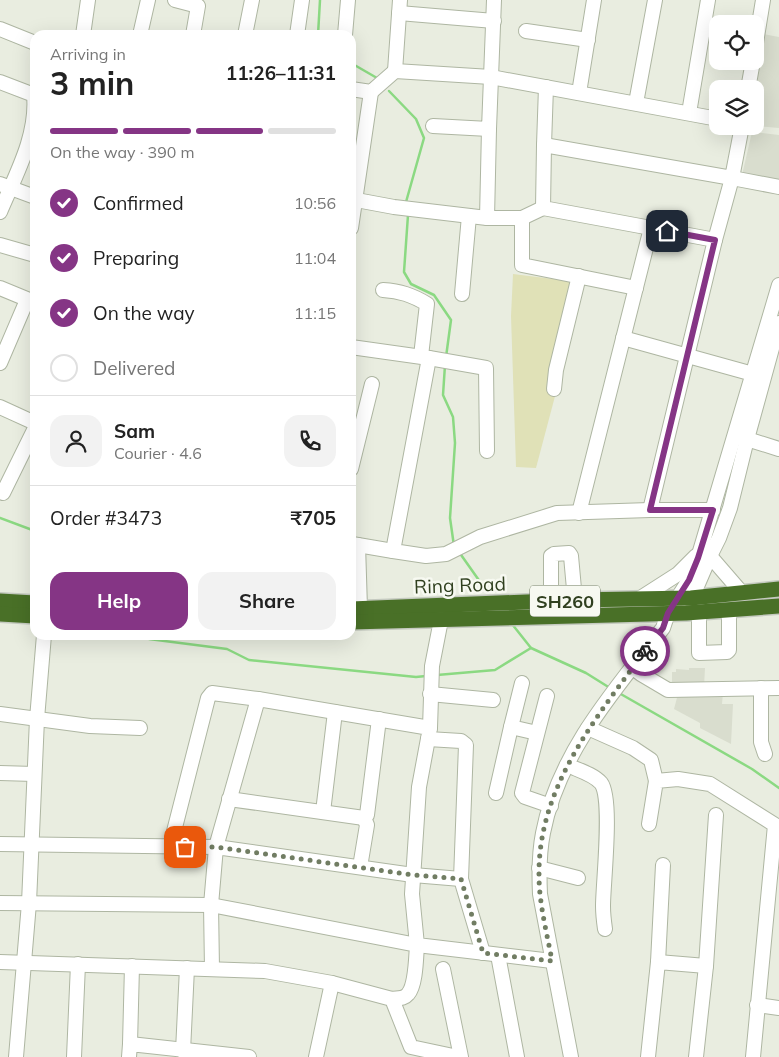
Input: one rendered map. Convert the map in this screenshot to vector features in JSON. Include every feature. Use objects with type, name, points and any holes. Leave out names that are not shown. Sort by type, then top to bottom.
[{"type":"highway","name":"Ring Road","points":[[356,622],[668,613],[691,604],[742,593],[779,589]]},
{"type":"highway","name":"Ring Road","points":[[356,609],[639,599],[729,610],[779,606]]},
{"type":"highway","points":[[0,601],[30,609]]},
{"type":"highway","points":[[0,614],[30,609]]},
{"type":"street","points":[[84,30],[88,0]]},
{"type":"street","points":[[141,30],[148,0]]},
{"type":"street","points":[[175,0],[198,6],[194,30]]},
{"type":"street","points":[[247,30],[252,0]]},
{"type":"street","points":[[298,30],[302,0]]},
{"type":"street","points":[[345,30],[348,0]]},
{"type":"street","points":[[487,218],[488,129],[494,0]]},
{"type":"street","points":[[579,93],[594,0]]},
{"type":"street","points":[[636,103],[655,0]]},
{"type":"street","points":[[689,113],[708,0]]},
{"type":"street","points":[[761,15],[763,0]]},
{"type":"street","points":[[356,181],[371,92],[395,71],[400,6],[494,21]]},
{"type":"street","points":[[0,29],[30,41]]},
{"type":"street","points":[[526,31],[588,40]]},
{"type":"street","points":[[395,71],[491,77],[709,117]]},
{"type":"street","points":[[0,82],[30,93]]},
{"type":"street","points":[[543,208],[546,87]]},
{"type":"street","points":[[356,90],[371,92]]},
{"type":"street","points":[[433,126],[488,129]]},
{"type":"street","points":[[0,212],[5,186],[26,152],[30,132]]},
{"type":"street","points":[[650,510],[715,240],[732,178],[740,135]]},
{"type":"street","points":[[544,145],[779,186]]},
{"type":"street","points":[[5,186],[30,195]]},
{"type":"street","points":[[356,199],[487,218],[522,218],[543,208],[715,240]]},
{"type":"street","points":[[462,294],[469,216]]},
{"type":"street","points":[[522,218],[522,265],[636,288]]},
{"type":"street","points":[[579,513],[651,228]]},
{"type":"street","points":[[0,245],[30,254]]},
{"type":"street","points":[[554,389],[556,370],[579,276]]},
{"type":"street","points":[[729,610],[730,647],[727,652],[698,653],[689,580],[705,554],[719,538],[730,508],[753,374],[779,285]]},
{"type":"street","points":[[0,288],[30,301]]},
{"type":"street","points":[[383,290],[398,291],[414,296],[427,304],[425,357],[393,551]]},
{"type":"street","points":[[0,363],[30,303]]},
{"type":"street","points":[[639,599],[705,554],[713,510],[742,435],[779,323]]},
{"type":"street","points":[[623,338],[753,374]]},
{"type":"street","points":[[356,348],[486,368],[487,451]]},
{"type":"street","points":[[356,449],[372,384]]},
{"type":"street","points":[[0,407],[30,421]]},
{"type":"street","points":[[742,435],[779,449]]},
{"type":"street","points":[[3,493],[30,438]]},
{"type":"street","points":[[356,544],[430,556],[446,554],[480,537],[558,513],[713,510]]},
{"type":"street","points":[[551,601],[551,556],[554,554],[571,554],[575,600]]},
{"type":"street","points":[[705,554],[742,593]]},
{"type":"street","points":[[571,1057],[540,894],[539,868],[543,831],[567,765],[588,728],[663,628],[691,604]]},
{"type":"street","points":[[663,628],[668,613]]},
{"type":"street","points":[[0,962],[266,971],[332,982],[392,999],[409,994],[413,981],[417,945],[412,894],[419,787],[429,733],[432,666],[441,620]]},
{"type":"street","points":[[16,1057],[29,904],[37,719],[44,640]]},
{"type":"street","points":[[633,668],[668,690],[779,688]]},
{"type":"street","points":[[496,793],[522,683]]},
{"type":"street","points":[[761,688],[761,742],[765,754]]},
{"type":"street","points":[[430,692],[493,700]]},
{"type":"street","points":[[170,847],[208,698],[212,693],[379,719],[461,741],[466,745],[461,879],[483,953]]},
{"type":"street","points":[[547,696],[522,793],[525,797],[551,806]]},
{"type":"street","points":[[212,969],[211,905],[216,847],[258,699]]},
{"type":"street","points":[[323,812],[334,712]]},
{"type":"street","points":[[0,714],[90,726],[140,728]]},
{"type":"street","points":[[360,867],[366,825],[364,818],[367,814],[379,719]]},
{"type":"street","points":[[511,727],[537,733]]},
{"type":"street","points":[[588,728],[633,748],[651,760],[656,781],[649,824]]},
{"type":"street","points":[[567,765],[602,784],[605,797],[607,830],[603,907],[605,930]]},
{"type":"street","points":[[0,773],[34,774]]},
{"type":"street","points":[[656,781],[678,779],[710,784],[776,825],[753,1057]]},
{"type":"street","points":[[229,799],[364,818]]},
{"type":"street","points":[[696,1057],[706,966],[716,815]]},
{"type":"street","points":[[0,844],[216,847],[413,875],[461,879]]},
{"type":"street","points":[[648,1057],[658,962],[664,865]]},
{"type":"street","points":[[539,868],[578,878]]},
{"type":"street","points":[[0,903],[211,905],[417,945],[552,961]]},
{"type":"street","points":[[498,955],[517,1057]]},
{"type":"street","points":[[658,962],[706,966]]},
{"type":"street","points":[[74,1057],[78,964]]},
{"type":"street","points":[[132,966],[130,1050],[183,1051],[249,1057]]},
{"type":"street","points":[[183,1051],[187,968]]},
{"type":"street","points":[[392,999],[411,1048],[460,1057],[443,969]]},
{"type":"street","points":[[316,1057],[332,982]]},
{"type":"street","points":[[757,1005],[779,1008]]},
{"type":"shaded area","points":[[764,34],[779,37],[779,128],[764,127],[764,80],[755,80],[757,70],[764,70]]},
{"type":"shaded area","points":[[764,133],[779,135],[779,181],[742,175],[751,135],[764,135]]},
{"type":"shaded area","points":[[689,668],[705,668],[704,687],[672,687],[672,672],[676,672],[676,669],[689,670]]},
{"type":"shaded area","points":[[723,693],[722,704],[733,704],[731,744],[700,728],[700,723],[674,709],[678,694]]},
{"type":"green space","points":[[513,274],[585,283],[536,468],[516,467],[511,316]]},
{"type":"waterway","points":[[318,30],[320,0]]},
{"type":"waterway","points":[[356,66],[377,78]]},
{"type":"waterway","points":[[389,91],[416,119],[424,138],[406,202]]},
{"type":"waterway","points":[[408,215],[404,272],[411,284],[434,295],[451,320],[446,357]]},
{"type":"waterway","points":[[445,365],[443,395],[453,417],[455,443],[450,518],[454,546]]},
{"type":"waterway","points":[[0,518],[30,529]]},
{"type":"waterway","points":[[459,552],[483,586]]},
{"type":"waterway","points":[[512,624],[531,648]]},
{"type":"waterway","points":[[157,640],[227,649],[249,660],[416,677],[426,676]]},
{"type":"waterway","points":[[437,675],[495,670],[531,648],[586,673],[610,688]]},
{"type":"waterway","points":[[619,693],[752,769],[779,788]]},
{"type":"way so far","points":[[185,847],[216,847],[413,875],[461,879],[483,953],[552,961],[540,894],[539,873],[543,831],[554,796],[571,756],[590,726],[645,651]]},
{"type":"route","points":[[645,651],[663,628],[668,613],[689,580],[713,510],[650,510],[715,240],[667,231]]}]
